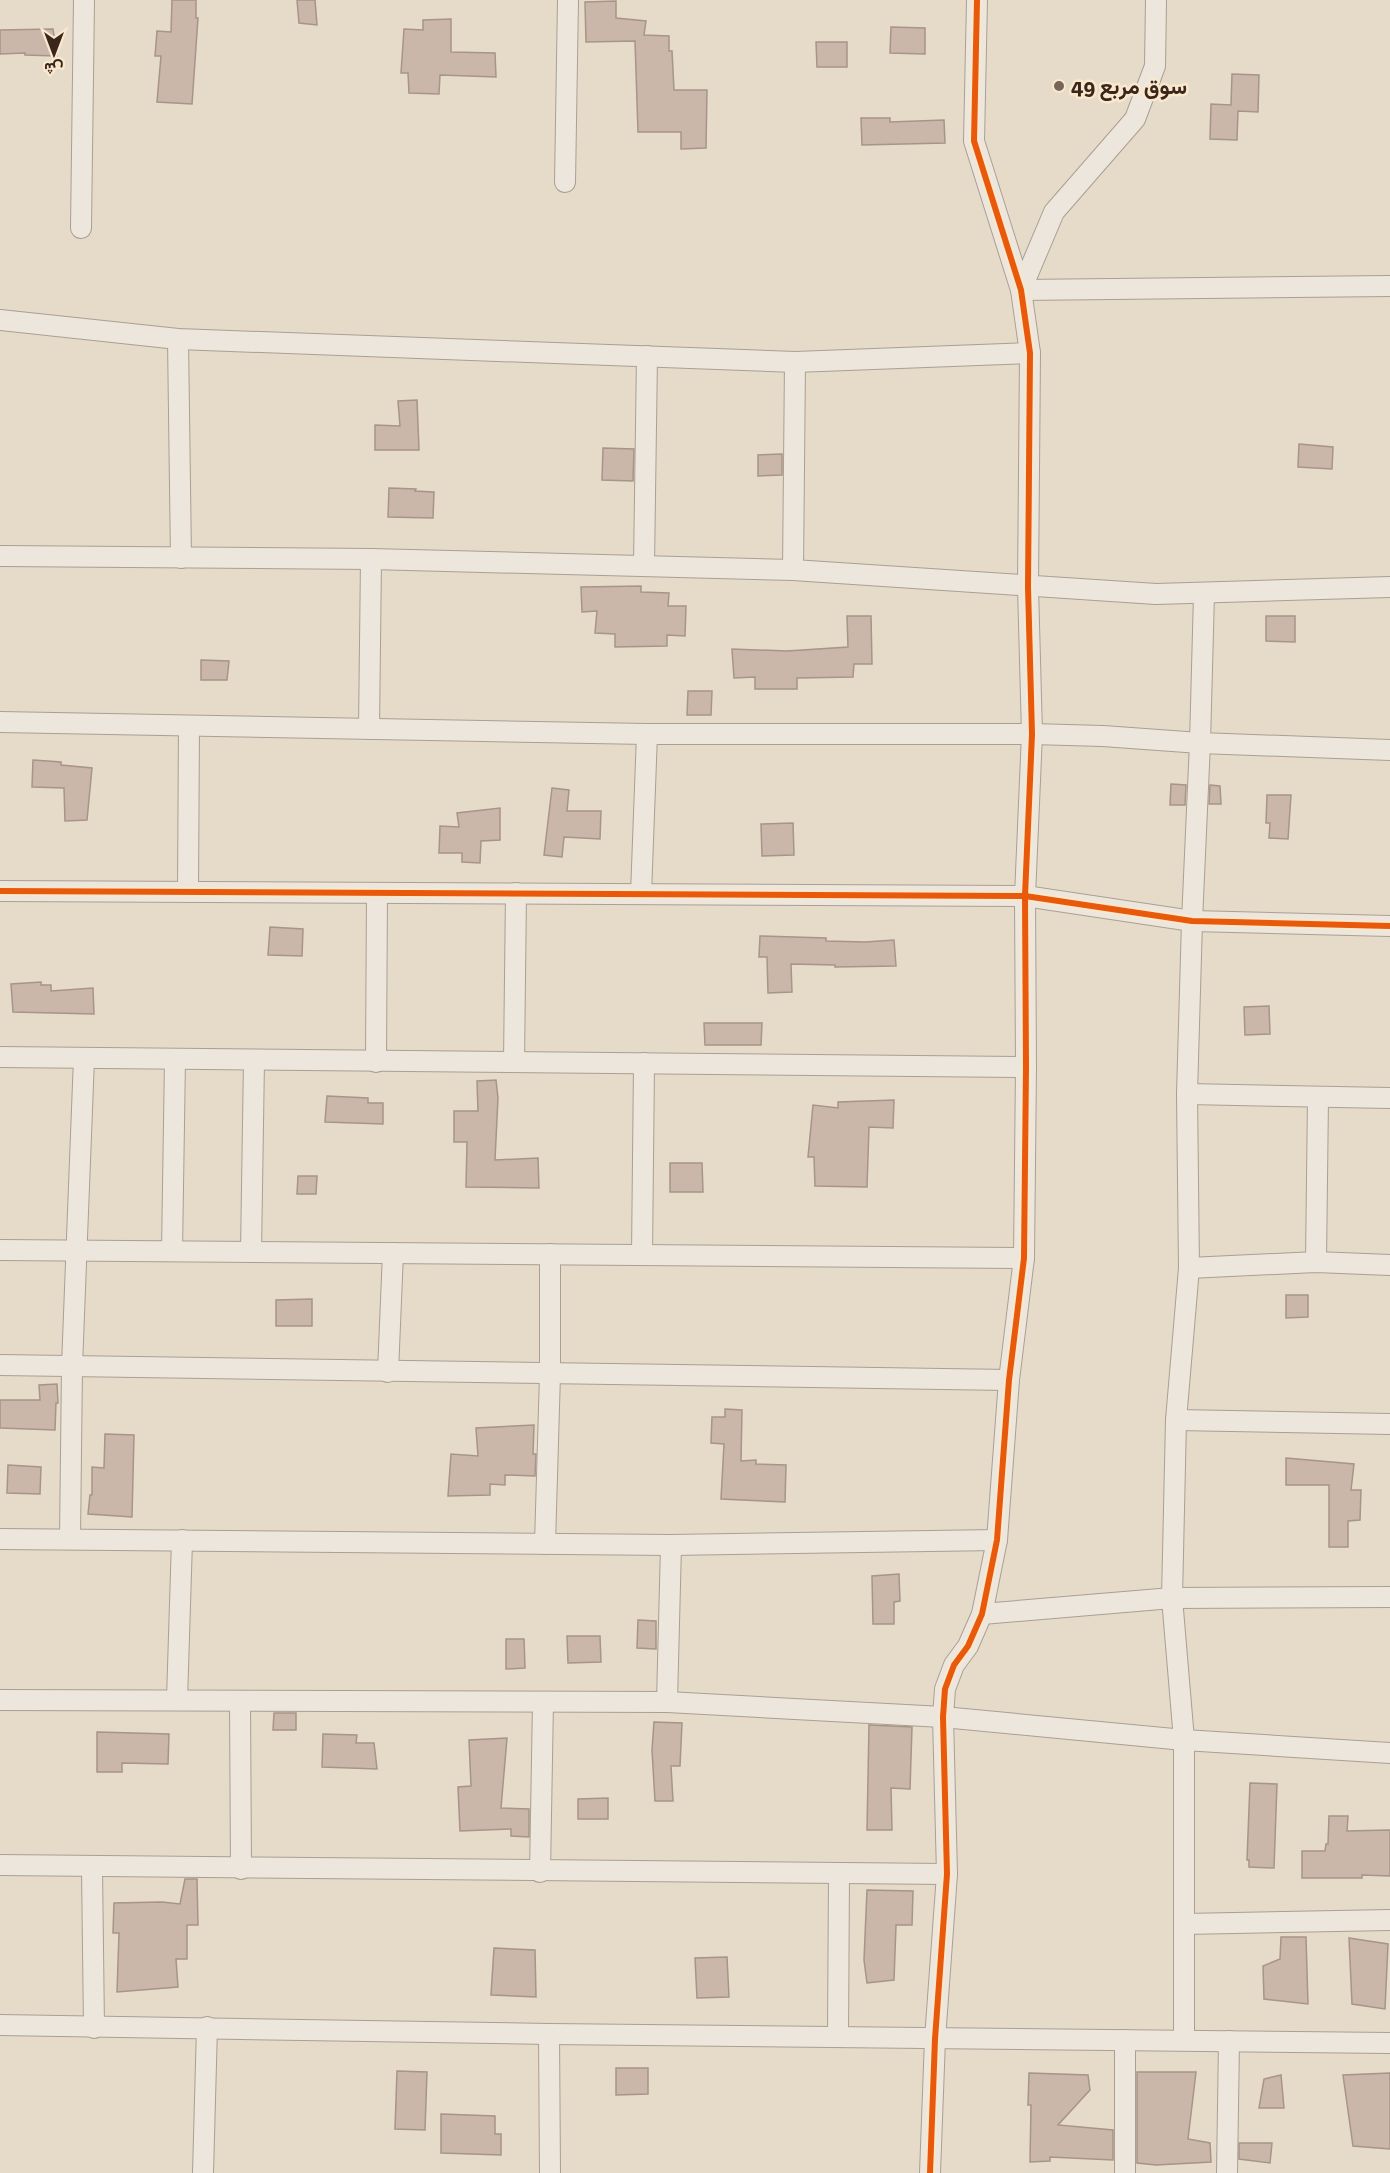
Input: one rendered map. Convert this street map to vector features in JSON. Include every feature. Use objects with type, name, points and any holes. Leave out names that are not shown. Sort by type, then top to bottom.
[{"type":"street","points":[[81,228],[84,0]]},
{"type":"street","points":[[565,182],[568,0]]},
{"type":"street","points":[[930,2173],[947,1874],[943,1717],[945,1689],[954,1665],[968,1646],[982,1614],[997,1540],[1010,1380],[1024,1258],[1025,896],[1032,734],[1028,587],[1030,353],[1021,290],[974,141],[977,0]]},
{"type":"street","points":[[1021,290],[1054,212],[1135,119],[1155,66],[1156,0]]},
{"type":"street","points":[[1021,290],[1390,286]]},
{"type":"street","points":[[0,320],[178,339],[795,362],[1030,353]]},
{"type":"street","points":[[178,339],[181,558]]},
{"type":"street","points":[[644,565],[647,356]]},
{"type":"street","points":[[793,570],[795,362]]},
{"type":"street","points":[[0,556],[371,559],[644,565],[793,570],[1156,594],[1390,587]]},
{"type":"street","points":[[369,729],[371,559]]},
{"type":"street","points":[[1184,2040],[1184,1740],[1172,1598],[1176,1420],[1189,1268],[1187,1094],[1204,594]]},
{"type":"street","points":[[0,723],[647,734],[1032,734],[1390,750]]},
{"type":"street","points":[[188,892],[189,726]]},
{"type":"street","points":[[641,894],[647,734]]},
{"type":"street","points":[[0,891],[1025,896],[1192,921],[1390,926]]},
{"type":"street","points":[[376,1062],[377,894]]},
{"type":"street","points":[[514,1062],[516,894]]},
{"type":"street","points":[[0,1057],[1026,1067]]},
{"type":"street","points":[[70,1539],[72,1366],[84,1058]]},
{"type":"street","points":[[172,1251],[175,1059]]},
{"type":"street","points":[[251,1252],[255,1060]]},
{"type":"street","points":[[642,1255],[644,1063]]},
{"type":"street","points":[[1187,1094],[1390,1098]]},
{"type":"street","points":[[1316,1262],[1318,1097]]},
{"type":"street","points":[[0,1250],[1024,1258]]},
{"type":"street","points":[[388,1372],[393,1253]]},
{"type":"street","points":[[545,1544],[550,1374],[550,1254]]},
{"type":"street","points":[[1189,1268],[1316,1262],[1390,1265]]},
{"type":"street","points":[[0,1365],[1010,1380]]},
{"type":"street","points":[[1176,1420],[1390,1424]]},
{"type":"street","points":[[0,1539],[671,1545],[997,1540]]},
{"type":"street","points":[[177,1700],[182,1540]]},
{"type":"street","points":[[667,1702],[671,1545]]},
{"type":"street","points":[[982,1614],[1172,1598],[1390,1597]]},
{"type":"street","points":[[0,1700],[667,1702],[943,1717],[1184,1740],[1390,1753]]},
{"type":"street","points":[[240,1701],[241,1869]]},
{"type":"street","points":[[540,1872],[543,1702]]},
{"type":"street","points":[[0,1865],[92,1868],[947,1874]]},
{"type":"street","points":[[92,1868],[94,2028]]},
{"type":"street","points":[[838,2037],[839,1874]]},
{"type":"street","points":[[1184,1924],[1390,1920]]},
{"type":"street","points":[[0,2025],[549,2034],[1390,2043]]},
{"type":"street","points":[[203,2173],[207,2027]]},
{"type":"street","points":[[549,2034],[550,2173]]},
{"type":"street","points":[[1125,2040],[1125,2173]]},
{"type":"street","points":[[1227,2173],[1229,2041]]},
{"type":"building","points":[[172,0],[196,0],[196,18],[198,18],[192,104],[157,102],[161,56],[155,56],[157,31],[171,32]]},
{"type":"building","points":[[297,0],[315,0],[317,25],[299,23]]},
{"type":"building","points":[[616,1],[616,18],[646,21],[644,35],[669,36],[674,90],[707,90],[706,148],[681,149],[681,132],[638,132],[635,41],[586,42],[585,2]]},
{"type":"building","points":[[451,19],[451,52],[495,53],[496,77],[440,75],[439,94],[409,93],[408,73],[401,73],[404,29],[423,30],[423,20]]},
{"type":"building","points":[[891,27],[925,28],[925,54],[890,53]]},
{"type":"building","points":[[53,29],[57,56],[25,55],[25,53],[0,54],[0,30]]},
{"type":"building","points":[[816,42],[847,42],[847,67],[817,67]]},
{"type":"building","points":[[1232,74],[1259,75],[1258,112],[1238,111],[1237,140],[1210,139],[1211,104],[1231,105]]},
{"type":"building","points":[[861,118],[890,118],[890,122],[944,120],[945,143],[862,145]]},
{"type":"building","points":[[417,400],[419,450],[375,450],[375,425],[400,426],[398,401]]},
{"type":"building","points":[[1299,444],[1333,447],[1332,469],[1298,467]]},
{"type":"building","points":[[603,448],[634,449],[633,481],[602,480]]},
{"type":"building","points":[[782,454],[782,475],[758,476],[758,455]]},
{"type":"building","points":[[389,488],[434,492],[433,518],[388,517]]},
{"type":"building","points":[[641,586],[641,592],[669,593],[668,606],[686,606],[685,636],[667,635],[667,646],[615,647],[615,634],[595,633],[597,611],[582,612],[581,587]]},
{"type":"building","points":[[847,616],[871,616],[872,664],[854,664],[853,677],[797,678],[797,689],[755,689],[755,677],[734,678],[732,649],[787,651],[848,647]]},
{"type":"building","points":[[1266,616],[1295,616],[1295,642],[1266,641]]},
{"type":"building","points":[[201,660],[229,661],[227,680],[201,680]]},
{"type":"building","points":[[688,691],[712,691],[711,715],[687,715]]},
{"type":"building","points":[[33,760],[92,768],[87,820],[65,821],[64,788],[32,787]]},
{"type":"building","points":[[1171,784],[1186,785],[1185,805],[1170,805]]},
{"type":"building","points":[[1210,785],[1220,786],[1221,804],[1209,804]]},
{"type":"building","points":[[552,788],[569,790],[567,811],[601,811],[600,839],[564,837],[562,857],[544,855]]},
{"type":"building","points":[[1267,795],[1291,795],[1288,839],[1269,838],[1270,823],[1266,823]]},
{"type":"building","points":[[500,808],[500,840],[481,841],[480,863],[462,862],[462,853],[439,853],[440,826],[459,827],[457,813]]},
{"type":"building","points":[[793,823],[794,855],[762,856],[761,824]]},
{"type":"building","points":[[270,927],[303,929],[302,956],[268,955]]},
{"type":"building","points":[[760,936],[826,938],[826,941],[894,940],[896,966],[835,967],[835,965],[791,964],[792,992],[768,993],[767,957],[759,957]]},
{"type":"building","points":[[41,982],[41,985],[51,985],[51,991],[93,988],[94,1014],[13,1012],[11,984]]},
{"type":"building","points":[[1269,1006],[1270,1034],[1245,1035],[1244,1007]]},
{"type":"building","points":[[704,1023],[762,1023],[761,1045],[705,1045]]},
{"type":"building","points":[[496,1080],[498,1098],[495,1160],[538,1158],[539,1188],[466,1187],[467,1142],[454,1142],[454,1111],[478,1111],[477,1081]]},
{"type":"building","points":[[327,1096],[368,1098],[368,1103],[383,1103],[383,1124],[325,1122]]},
{"type":"building","points":[[894,1100],[893,1128],[869,1127],[867,1187],[815,1186],[814,1157],[808,1157],[813,1105],[838,1108],[838,1102]]},
{"type":"building","points":[[670,1163],[702,1163],[703,1192],[670,1192]]},
{"type":"building","points":[[298,1176],[317,1176],[316,1194],[297,1194]]},
{"type":"building","points":[[1286,1295],[1308,1295],[1308,1317],[1286,1318]]},
{"type":"building","points":[[312,1299],[312,1326],[276,1326],[276,1300]]},
{"type":"building","points":[[57,1384],[58,1403],[56,1403],[55,1430],[0,1428],[0,1400],[40,1400],[39,1385]]},
{"type":"building","points":[[725,1409],[742,1410],[741,1461],[756,1460],[756,1464],[786,1465],[785,1502],[721,1499],[724,1444],[711,1443],[712,1417],[725,1417]]},
{"type":"building","points":[[534,1425],[535,1476],[505,1475],[505,1485],[490,1484],[490,1495],[448,1496],[451,1454],[478,1456],[476,1428]]},
{"type":"building","points":[[105,1434],[134,1435],[132,1517],[88,1514],[90,1495],[92,1495],[92,1467],[104,1468]]},
{"type":"building","points":[[1286,1458],[1354,1464],[1351,1490],[1361,1490],[1360,1520],[1348,1521],[1348,1547],[1329,1547],[1329,1485],[1286,1485]]},
{"type":"building","points":[[8,1465],[41,1467],[40,1494],[7,1493]]},
{"type":"building","points":[[899,1574],[900,1601],[894,1602],[894,1624],[873,1624],[872,1576]]},
{"type":"building","points":[[638,1620],[656,1621],[656,1649],[637,1648]]},
{"type":"building","points":[[567,1636],[600,1636],[601,1662],[568,1663]]},
{"type":"building","points":[[506,1639],[524,1639],[525,1668],[506,1669]]},
{"type":"building","points":[[274,1713],[296,1713],[296,1730],[273,1730]]},
{"type":"building","points":[[654,1722],[682,1723],[680,1766],[671,1766],[673,1801],[655,1801],[652,1750]]},
{"type":"building","points":[[869,1725],[912,1727],[910,1789],[891,1788],[892,1830],[867,1830]]},
{"type":"building","points":[[97,1732],[169,1734],[168,1764],[122,1763],[122,1772],[97,1772]]},
{"type":"building","points":[[323,1734],[357,1735],[356,1743],[374,1743],[377,1769],[322,1767]]},
{"type":"building","points":[[507,1738],[501,1808],[529,1809],[529,1837],[511,1836],[511,1829],[460,1831],[458,1787],[471,1786],[469,1740]]},
{"type":"building","points":[[1250,1783],[1277,1784],[1274,1868],[1249,1867],[1249,1860],[1247,1860]]},
{"type":"building","points":[[608,1798],[608,1819],[578,1819],[578,1799]]},
{"type":"building","points":[[1329,1816],[1348,1816],[1347,1831],[1390,1830],[1390,1876],[1302,1878],[1302,1851],[1325,1851],[1326,1844],[1328,1844]]},
{"type":"building","points":[[185,1879],[197,1879],[198,1925],[187,1925],[187,1959],[176,1959],[178,1987],[117,1992],[119,1933],[113,1933],[114,1903],[180,1904]]},
{"type":"building","points":[[867,1890],[913,1891],[912,1925],[896,1925],[894,1980],[867,1983],[864,1960]]},
{"type":"building","points":[[1281,1937],[1306,1937],[1308,2004],[1264,1999],[1263,1966],[1280,1959]]},
{"type":"building","points":[[1349,1938],[1388,1944],[1385,2009],[1352,2004]]},
{"type":"building","points":[[494,1948],[535,1950],[536,1997],[491,1995]]},
{"type":"building","points":[[727,1957],[729,1997],[697,1998],[695,1958]]},
{"type":"building","points":[[616,2068],[648,2068],[648,2094],[616,2095]]},
{"type":"building","points":[[397,2071],[427,2072],[425,2130],[395,2129]]},
{"type":"building","points":[[1137,2072],[1196,2072],[1188,2139],[1210,2143],[1211,2162],[1156,2165],[1137,2163]]},
{"type":"building","points":[[1029,2073],[1088,2075],[1090,2090],[1058,2125],[1113,2130],[1113,2160],[1050,2157],[1050,2161],[1030,2162]]},
{"type":"building","points":[[1390,2073],[1390,2149],[1353,2146],[1343,2075]]},
{"type":"building","points":[[1281,2075],[1284,2108],[1259,2108],[1264,2079]]},
{"type":"building","points":[[441,2114],[495,2116],[495,2134],[501,2134],[501,2155],[441,2153]]},
{"type":"building","points":[[1239,2143],[1272,2143],[1270,2163],[1239,2159]]},
{"type":"cycle path","points":[[930,2173],[935,2039],[947,1874],[943,1717],[945,1689],[954,1665],[968,1646],[982,1614],[997,1540],[1009,1380],[1024,1258],[1025,896],[1032,734],[1028,587],[1030,353],[1021,290],[974,141],[977,0]]},
{"type":"cycle path","points":[[0,891],[1025,896],[1192,921],[1390,926]]},
{"type":"place","name":"سوق مربع 49","points":[[1059,86]]}]
